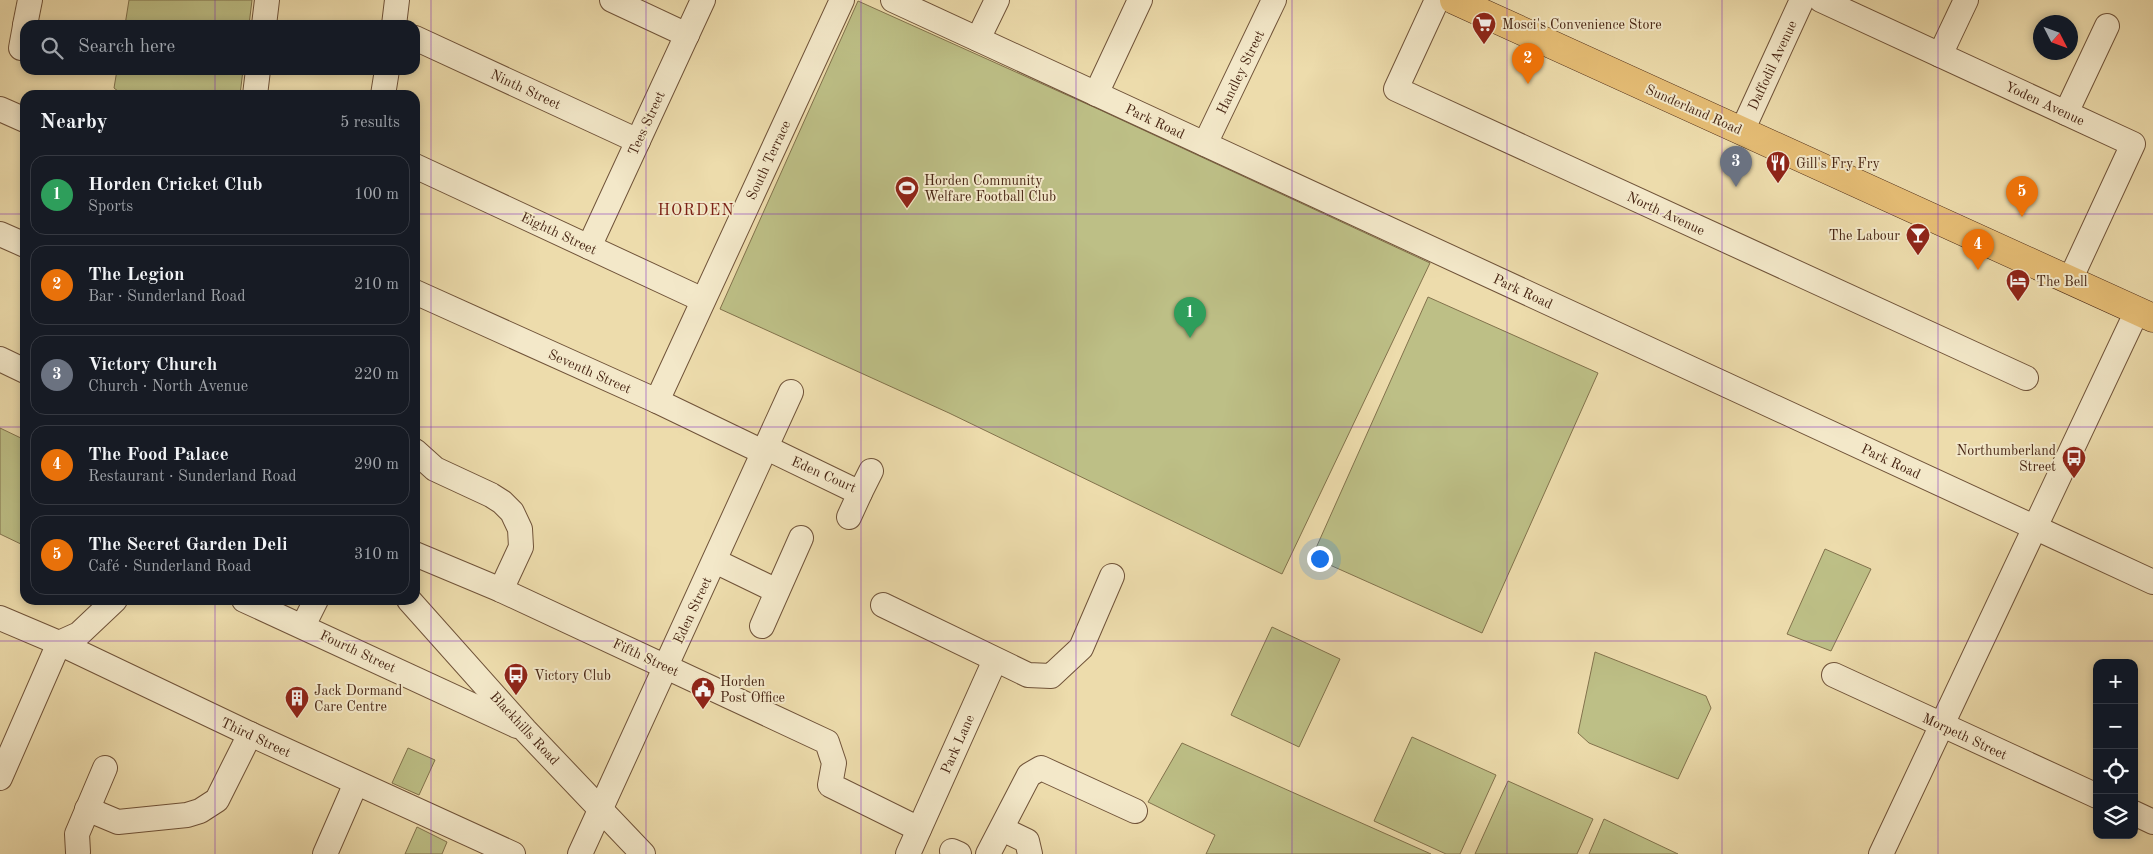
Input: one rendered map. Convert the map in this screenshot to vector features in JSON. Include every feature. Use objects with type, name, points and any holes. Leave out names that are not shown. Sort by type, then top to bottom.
[{"type":"main road","name":"Sunderland Road","points":[[1454,0],[2145,314]]},
{"type":"street","points":[[26,20],[30,0]]},
{"type":"street","points":[[265,20],[267,0]]},
{"type":"street","points":[[395,20],[397,0]]},
{"type":"street","points":[[612,0],[687,35]]},
{"type":"street","name":"Tees Street","points":[[589,247],[703,0]]},
{"type":"street","name":"South Terrace","points":[[657,401],[842,0]]},
{"type":"street","name":"Park Road","points":[[893,0],[2153,582]]},
{"type":"street","points":[[978,39],[997,0]]},
{"type":"street","points":[[1096,94],[1140,0]]},
{"type":"street","name":"Handley Street","points":[[1205,144],[1274,0]]},
{"type":"street","name":"North Avenue","points":[[1437,0],[1396,89],[2026,378]]},
{"type":"street","name":"Daffodil Avenue","points":[[1742,130],[1802,0]]},
{"type":"street","name":"Yoden Avenue","points":[[1821,0],[2133,144],[2070,280]]},
{"type":"street","points":[[1940,55],[1966,0]]},
{"type":"street","points":[[2066,113],[2107,26]]},
{"type":"street","name":"Ninth Street","points":[[420,40],[638,141]]},
{"type":"street","points":[[384,90],[386,75]]},
{"type":"street","points":[[0,109],[20,118]]},
{"type":"street","name":"Eighth Street","points":[[420,168],[704,300]]},
{"type":"street","points":[[0,234],[20,243]]},
{"type":"street","name":"Seventh Street","points":[[420,294],[766,451]]},
{"type":"street","points":[[1881,854],[2035,527],[2145,314]]},
{"type":"street","points":[[0,359],[20,369]]},
{"type":"street","name":"Eden Street","points":[[580,854],[766,451],[791,392]]},
{"type":"street","name":"Eden Court","points":[[766,451],[860,493],[871,470]]},
{"type":"street","points":[[420,456],[435,469],[491,495],[512,512],[520,529],[521,547],[501,590]]},
{"type":"street","points":[[849,517],[860,493]]},
{"type":"street","points":[[762,626],[801,538]]},
{"type":"street","name":"Fifth Street","points":[[420,556],[501,590],[828,742],[834,763],[830,785],[919,829]]},
{"type":"street","points":[[715,561],[778,591]]},
{"type":"street","points":[[883,605],[1028,675],[1051,676],[1081,648],[1112,576]]},
{"type":"street","points":[[0,778],[60,643],[78,634],[110,605]]},
{"type":"street","name":"Fourth Street","points":[[255,605],[525,730]]},
{"type":"street","points":[[303,626],[314,605]]},
{"type":"street","name":"Blackhills Road","points":[[413,605],[525,730],[643,854]]},
{"type":"street","name":"Third Street","points":[[0,618],[60,643],[250,734],[514,854]]},
{"type":"street","name":"Park Lane","points":[[908,854],[995,660]]},
{"type":"street","name":"Morpeth Street","points":[[1834,675],[2093,794]]},
{"type":"street","points":[[87,809],[118,822],[187,815],[200,811],[217,800],[250,734]]},
{"type":"street","points":[[78,852],[76,834],[105,768]]},
{"type":"street","points":[[988,854],[1029,775],[1042,768],[1134,811]]},
{"type":"street","points":[[325,854],[356,783]]},
{"type":"street","points":[[2138,815],[2153,822]]},
{"type":"street","points":[[1002,829],[1027,841],[1030,854]]},
{"type":"green space","points":[[129,0],[252,0],[250,20],[126,20]]},
{"type":"green space","points":[[858,1],[1098,109],[1430,263],[1282,574],[949,413],[720,309]]},
{"type":"green space","points":[[116,75],[242,75],[241,90],[117,90],[114,88]]},
{"type":"green space","points":[[1428,297],[1598,373],[1482,633],[1312,557]]},
{"type":"green space","points":[[0,428],[20,438],[20,544],[0,534]]},
{"type":"green space","points":[[1825,549],[1871,569],[1831,651],[1787,634]]},
{"type":"green space","points":[[1272,627],[1340,659],[1299,747],[1231,715]]},
{"type":"green space","points":[[1595,652],[1706,696],[1711,708],[1678,779],[1589,743],[1578,733]]},
{"type":"green space","points":[[1412,737],[1496,775],[1460,854],[1446,854],[1374,821]]},
{"type":"green space","points":[[1182,743],[1431,854],[1206,854],[1215,835],[1148,802]]},
{"type":"green space","points":[[408,748],[435,760],[419,795],[392,783]]},
{"type":"green space","points":[[1508,781],[1593,819],[1577,854],[1475,854]]},
{"type":"green space","points":[[1604,819],[1678,854],[1589,854]]},
{"type":"green space","points":[[417,827],[447,842],[442,854],[405,854]]},
{"type":"place","name":"Mosci's Convenience Store","points":[[1484,45]]},
{"type":"place","name":"The Legion","points":[[1528,84]]},
{"type":"place","name":"Gill's Fry Fry","points":[[1778,184]]},
{"type":"place","name":"Victory Church","points":[[1736,187]]},
{"type":"place","name":"Horden Community Welfare Football Club","points":[[907,209]]},
{"type":"place","name":"The Secret Garden Deli","points":[[2022,217]]},
{"type":"place","name":"The Labour","points":[[1918,256]]},
{"type":"place","name":"The Food Palace","points":[[1978,270]]},
{"type":"place","name":"The Bell","points":[[2018,302]]},
{"type":"place","name":"Horden Cricket Club","points":[[1190,338]]},
{"type":"place","name":"Northumberland Street","points":[[2074,479]]},
{"type":"place","name":"Victory Club","points":[[516,696]]},
{"type":"place","name":"Horden Post Office","points":[[703,710]]},
{"type":"place","name":"Jack Dormand Care Centre","points":[[297,719]]},
{"type":"district","name":"HORDEN","points":[[696,209]]}]
